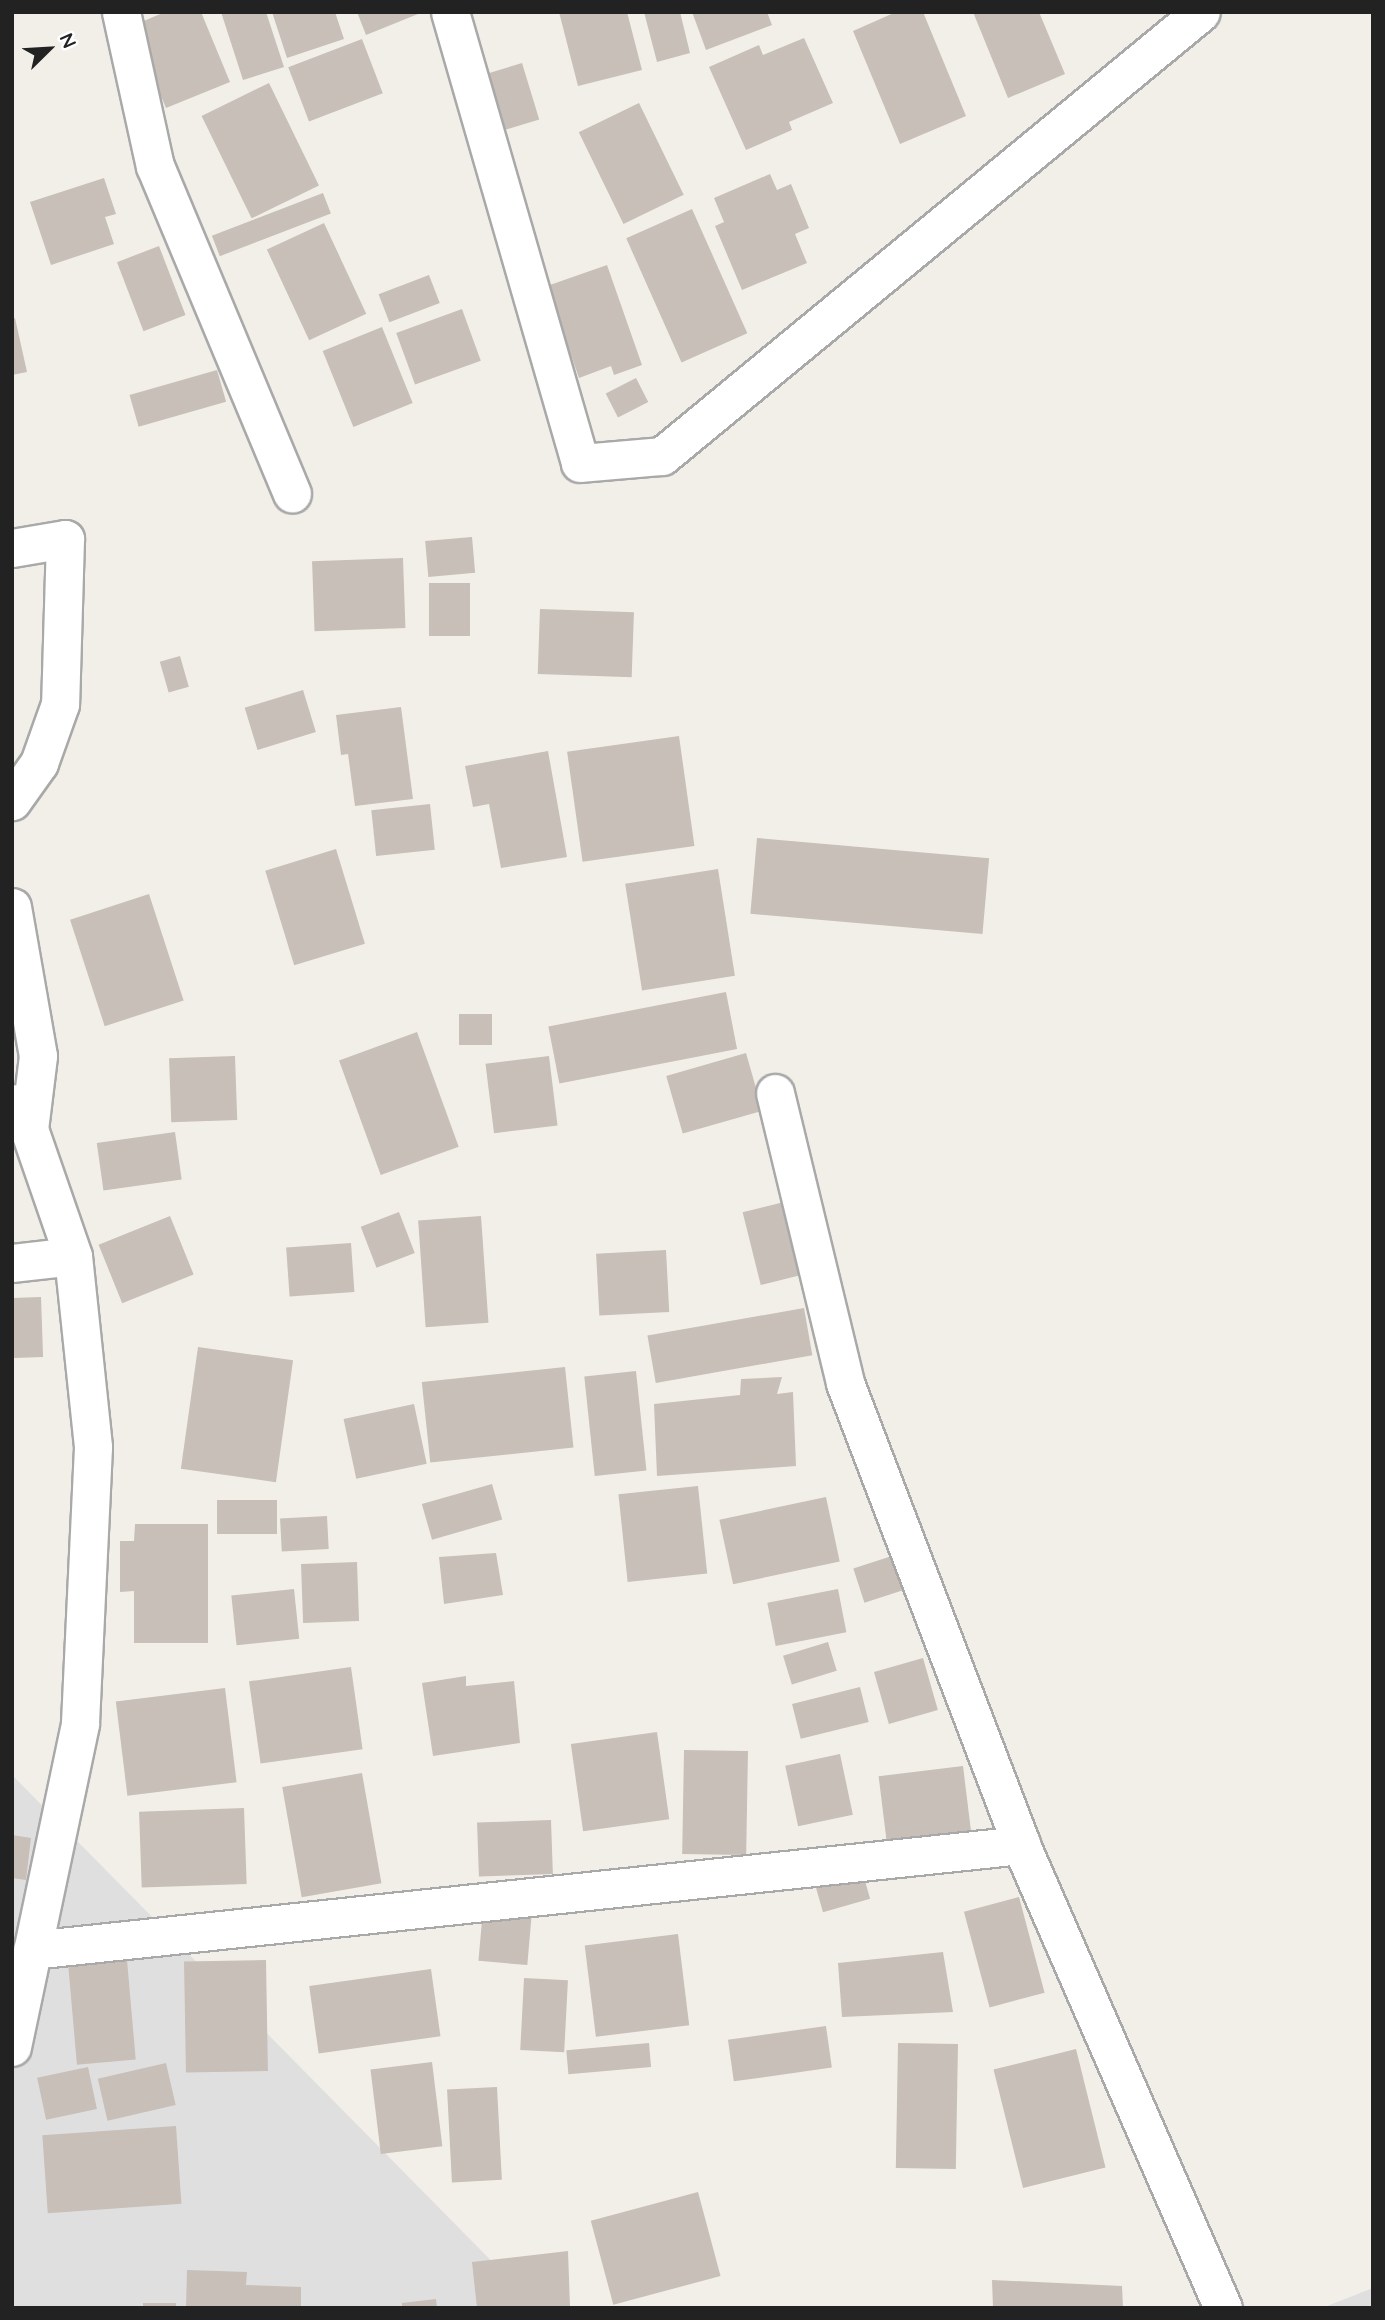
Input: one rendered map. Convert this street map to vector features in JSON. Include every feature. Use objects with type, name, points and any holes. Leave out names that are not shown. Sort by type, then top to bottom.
[{"type":"street","points":[[121,12],[155,166],[292,494]]},
{"type":"street","points":[[450,12],[580,463],[662,456],[1201,12]]},
{"type":"street","points":[[12,548],[65,539],[60,704],[39,763],[12,801]]},
{"type":"street","points":[[12,906],[38,1056],[21,1116],[74,1256],[93,1447],[80,1724],[12,2047]]},
{"type":"street","points":[[775,1093],[845,1383],[1021,1845],[1223,2308]]},
{"type":"street","points":[[12,1263],[74,1256]]},
{"type":"street","points":[[32,1950],[1021,1845]]},
{"type":"shaded area","points":[[12,1775],[538,2308],[12,2308]]},
{"type":"shaded area","points":[[1373,2288],[1373,2308],[1322,2308]]},
{"type":"building","points":[[165,12],[201,12],[230,82],[166,108],[132,26]]},
{"type":"building","points":[[221,12],[266,12],[284,67],[243,80]]},
{"type":"building","points":[[272,12],[335,12],[344,39],[287,58]]},
{"type":"building","points":[[357,12],[423,12],[366,35]]},
{"type":"building","points":[[559,12],[627,12],[642,70],[578,86]]},
{"type":"building","points":[[644,12],[680,12],[690,53],[657,62]]},
{"type":"building","points":[[692,12],[767,12],[772,25],[706,50]]},
{"type":"building","points":[[896,12],[923,12],[966,116],[900,144],[853,31]]},
{"type":"building","points":[[973,12],[1039,12],[1065,74],[1008,98]]},
{"type":"building","points":[[804,38],[833,103],[789,122],[792,130],[746,150],[709,67],[759,45],[763,55]]},
{"type":"building","points":[[362,39],[383,93],[309,121],[288,67]]},
{"type":"building","points":[[522,63],[539,119],[493,133],[476,77]]},
{"type":"building","points":[[269,83],[319,185],[252,218],[202,116]]},
{"type":"building","points":[[639,103],[684,195],[623,224],[579,132]]},
{"type":"building","points":[[770,174],[777,190],[791,184],[809,228],[795,234],[807,263],[742,290],[715,226],[724,222],[714,198]]},
{"type":"building","points":[[104,178],[116,214],[105,217],[114,244],[51,265],[30,202]]},
{"type":"building","points":[[323,193],[331,214],[220,256],[212,236]]},
{"type":"building","points":[[692,209],[747,333],[682,363],[626,238]]},
{"type":"building","points":[[324,223],[366,314],[309,340],[267,250]]},
{"type":"building","points":[[159,246],[186,315],[144,331],[117,262]]},
{"type":"building","points":[[607,265],[642,365],[614,375],[611,366],[579,378],[547,286]]},
{"type":"building","points":[[429,275],[440,303],[389,322],[379,294]]},
{"type":"building","points":[[462,309],[481,361],[415,385],[396,333]]},
{"type":"building","points":[[15,318],[27,372],[12,375],[12,319]]},
{"type":"building","points":[[382,327],[413,403],[353,427],[323,351]]},
{"type":"building","points":[[217,370],[226,402],[139,427],[130,395]]},
{"type":"building","points":[[636,378],[648,402],[618,417],[606,393]]},
{"type":"building","points":[[472,537],[475,573],[428,577],[425,541]]},
{"type":"building","points":[[403,558],[405,628],[314,631],[312,561]]},
{"type":"building","points":[[429,583],[470,583],[470,636],[429,636]]},
{"type":"building","points":[[540,609],[634,612],[632,677],[538,674]]},
{"type":"building","points":[[180,656],[189,687],[169,693],[160,662]]},
{"type":"building","points":[[303,690],[316,732],[258,750],[245,708]]},
{"type":"building","points":[[401,707],[413,799],[355,806],[348,754],[341,755],[336,715]]},
{"type":"building","points":[[679,736],[694,846],[583,862],[567,752]]},
{"type":"building","points":[[548,751],[567,857],[501,868],[489,804],[473,807],[465,766]]},
{"type":"building","points":[[430,804],[435,850],[376,856],[371,810]]},
{"type":"building","points":[[757,838],[989,858],[982,934],[750,914]]},
{"type":"building","points":[[336,849],[365,944],[294,965],[265,871]]},
{"type":"building","points":[[718,869],[735,976],[642,990],[625,884]]},
{"type":"building","points":[[149,894],[184,1001],[105,1026],[70,920]]},
{"type":"building","points":[[726,992],[737,1049],[559,1083],[548,1027]]},
{"type":"building","points":[[459,1014],[492,1014],[492,1045],[459,1045]]},
{"type":"building","points":[[417,1032],[459,1147],[381,1175],[339,1060]]},
{"type":"building","points":[[746,1053],[763,1111],[683,1134],[666,1076]]},
{"type":"building","points":[[235,1056],[237,1120],[171,1122],[169,1058]]},
{"type":"building","points":[[549,1056],[558,1125],[494,1133],[485,1064]]},
{"type":"building","points":[[175,1132],[182,1180],[103,1191],[97,1143]]},
{"type":"building","points":[[796,1199],[814,1272],[761,1285],[743,1212]]},
{"type":"building","points":[[399,1212],[415,1253],[376,1268],[361,1227]]},
{"type":"building","points":[[170,1216],[194,1274],[122,1303],[99,1245]]},
{"type":"building","points":[[481,1216],[488,1323],[426,1327],[418,1220]]},
{"type":"building","points":[[351,1243],[354,1292],[290,1296],[286,1248]]},
{"type":"building","points":[[666,1250],[669,1312],[599,1316],[596,1254]]},
{"type":"building","points":[[41,1297],[43,1357],[14,1358],[12,1298]]},
{"type":"building","points":[[804,1308],[812,1355],[656,1383],[647,1336]]},
{"type":"building","points":[[198,1347],[293,1360],[276,1482],[181,1469]]},
{"type":"building","points":[[565,1367],[573,1448],[430,1463],[422,1382]]},
{"type":"building","points":[[636,1371],[646,1470],[595,1476],[584,1376]]},
{"type":"building","points":[[782,1377],[777,1394],[793,1392],[796,1466],[657,1476],[654,1404],[740,1395],[741,1379]]},
{"type":"building","points":[[414,1404],[427,1464],[356,1479],[344,1419]]},
{"type":"building","points":[[492,1484],[502,1520],[432,1540],[422,1504]]},
{"type":"building","points":[[698,1486],[707,1574],[628,1582],[618,1494]]},
{"type":"building","points":[[826,1497],[840,1562],[733,1584],[719,1520]]},
{"type":"building","points":[[217,1500],[277,1500],[277,1534],[217,1534]]},
{"type":"building","points":[[327,1516],[329,1549],[282,1551],[280,1518]]},
{"type":"building","points":[[135,1524],[208,1524],[208,1643],[134,1643],[134,1591],[120,1592],[120,1541],[134,1541]]},
{"type":"building","points":[[496,1553],[503,1595],[444,1604],[439,1557]]},
{"type":"building","points":[[898,1554],[909,1588],[864,1603],[853,1569]]},
{"type":"building","points":[[357,1562],[359,1621],[303,1623],[301,1564]]},
{"type":"building","points":[[294,1589],[299,1639],[237,1645],[231,1596]]},
{"type":"building","points":[[838,1589],[846,1632],[776,1646],[767,1603]]},
{"type":"building","points":[[828,1642],[837,1671],[792,1684],[783,1656]]},
{"type":"building","points":[[923,1658],[938,1710],[889,1724],[874,1672]]},
{"type":"building","points":[[351,1667],[363,1749],[261,1764],[249,1681]]},
{"type":"building","points":[[466,1676],[466,1686],[514,1681],[520,1743],[433,1756],[422,1683]]},
{"type":"building","points":[[860,1687],[869,1722],[801,1739],[792,1704]]},
{"type":"building","points":[[225,1688],[237,1782],[127,1796],[116,1701]]},
{"type":"building","points":[[657,1732],[669,1819],[583,1831],[571,1744]]},
{"type":"building","points":[[684,1750],[748,1751],[746,1855],[682,1854]]},
{"type":"building","points":[[840,1754],[853,1815],[798,1826],[785,1766]]},
{"type":"building","points":[[963,1766],[971,1832],[887,1842],[879,1776]]},
{"type":"building","points":[[362,1773],[381,1883],[302,1897],[282,1787]]},
{"type":"building","points":[[244,1808],[247,1884],[142,1888],[139,1812]]},
{"type":"building","points":[[551,1820],[553,1874],[479,1877],[477,1823]]},
{"type":"building","points":[[12,1835],[31,1838],[26,1880],[12,1878]]},
{"type":"building","points":[[861,1867],[870,1899],[823,1912],[814,1881]]},
{"type":"building","points":[[1019,1897],[1045,1993],[990,2007],[964,1912]]},
{"type":"building","points":[[483,1909],[532,1913],[527,1965],[478,1961]]},
{"type":"building","points":[[678,1934],[689,2025],[596,2037],[585,1945]]},
{"type":"building","points":[[943,1952],[953,2012],[842,2017],[838,1963]]},
{"type":"building","points":[[127,1960],[136,2060],[77,2065],[68,1965]]},
{"type":"building","points":[[266,1960],[268,2071],[186,2072],[184,1961]]},
{"type":"building","points":[[431,1969],[440,2036],[319,2053],[309,1986]]},
{"type":"building","points":[[524,1978],[568,1980],[564,2052],[520,2050]]},
{"type":"building","points":[[826,2026],[832,2068],[734,2081],[728,2040]]},
{"type":"building","points":[[649,2043],[651,2067],[568,2074],[566,2050]]},
{"type":"building","points":[[898,2043],[958,2044],[956,2169],[896,2168]]},
{"type":"building","points":[[1076,2049],[1106,2167],[1023,2188],[994,2070]]},
{"type":"building","points":[[432,2062],[442,2146],[381,2154],[370,2070]]},
{"type":"building","points":[[166,2063],[176,2105],[107,2121],[98,2079]]},
{"type":"building","points":[[88,2067],[97,2109],[46,2120],[37,2078]]},
{"type":"building","points":[[497,2087],[502,2180],[452,2182],[447,2090]]},
{"type":"building","points":[[176,2126],[181,2204],[48,2213],[42,2135]]},
{"type":"building","points":[[698,2192],[721,2276],[613,2305],[591,2221]]},
{"type":"building","points":[[568,2251],[570,2306],[477,2308],[472,2262]]},
{"type":"building","points":[[187,2270],[247,2272],[246,2285],[301,2287],[301,2308],[186,2308]]},
{"type":"building","points":[[992,2280],[1122,2286],[1123,2308],[993,2308]]},
{"type":"building","points":[[436,2299],[437,2308],[402,2308],[402,2303]]},
{"type":"building","points":[[143,2303],[176,2303],[176,2308],[143,2308]]}]
